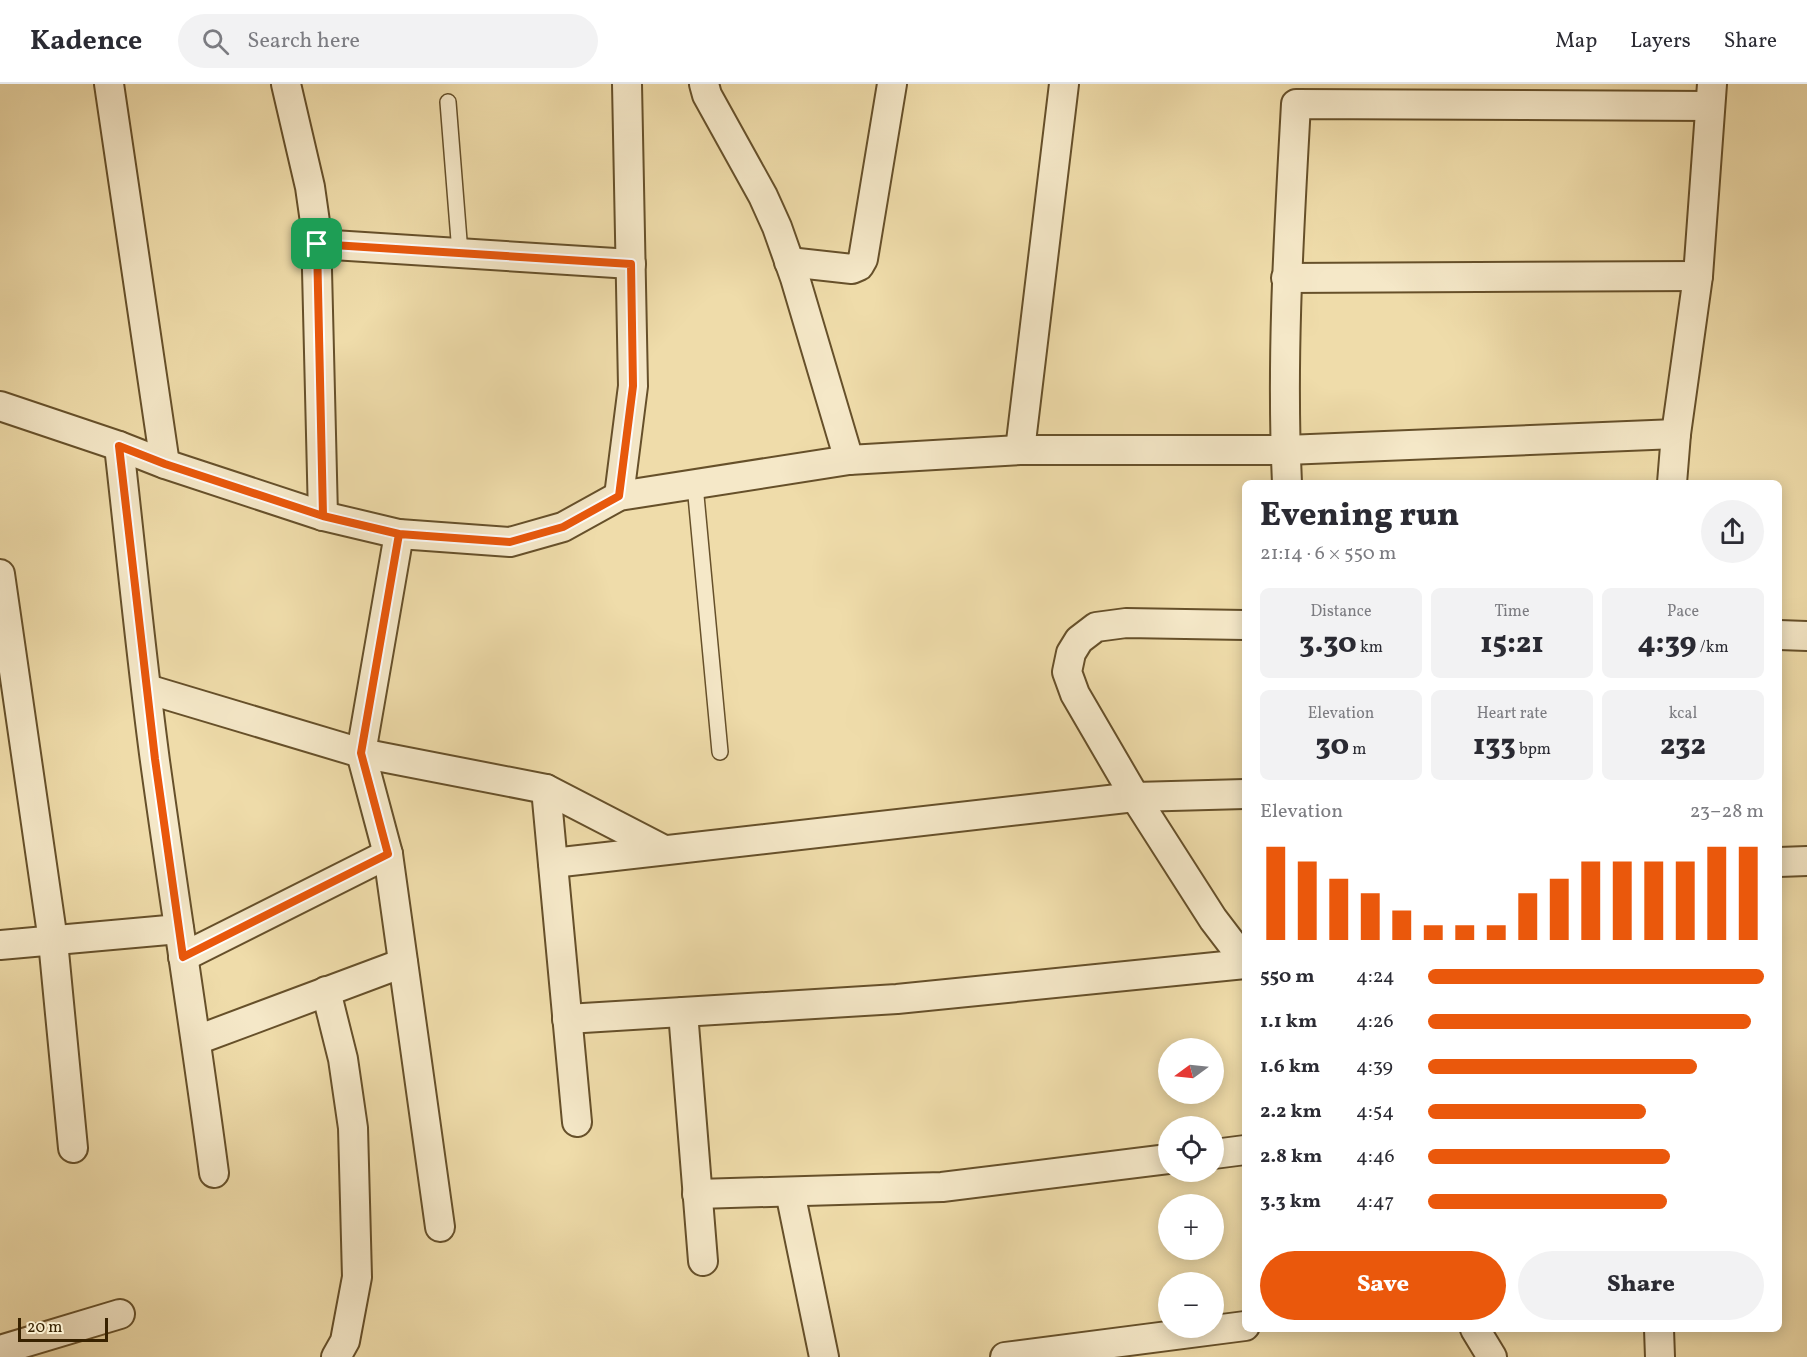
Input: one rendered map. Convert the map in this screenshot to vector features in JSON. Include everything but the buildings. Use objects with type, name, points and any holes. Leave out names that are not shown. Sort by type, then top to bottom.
[{"type":"street","points":[[109,84],[165,464]]},
{"type":"street","points":[[286,84],[310,187],[317,244],[323,516]]},
{"type":"street","points":[[619,496],[633,386],[627,84]]},
{"type":"street","points":[[704,84],[707,95],[763,196],[777,227],[849,460]]},
{"type":"street","points":[[789,262],[852,269],[859,266],[863,259],[892,84]]},
{"type":"street","points":[[1020,450],[1064,84]]},
{"type":"street","points":[[1287,480],[1286,278],[1296,94],[1711,95],[1698,276],[1676,434],[1672,480]]},
{"type":"street","points":[[317,244],[631,264]]},
{"type":"street","points":[[1286,278],[1698,276]]},
{"type":"street","points":[[0,406],[323,516],[399,534],[510,542],[563,527],[619,496],[849,460],[1020,450],[1286,450],[1676,434]]},
{"type":"street","points":[[119,446],[155,759],[214,1173]]},
{"type":"street","points":[[399,534],[361,753],[388,854],[440,1227]]},
{"type":"street","points":[[0,574],[53,942],[73,1149]]},
{"type":"street","points":[[1242,625],[1126,623],[1096,627],[1078,640],[1071,653],[1067,672],[1075,694],[1136,797],[1213,919],[1242,958]]},
{"type":"street","points":[[1782,635],[1807,636]]},
{"type":"street","points":[[147,689],[361,753],[546,789],[664,850]]},
{"type":"street","points":[[546,789],[577,1122]]},
{"type":"street","points":[[553,863],[1136,797],[1242,794]]},
{"type":"street","points":[[183,957],[388,854]]},
{"type":"street","points":[[1782,862],[1807,861]]},
{"type":"street","points":[[0,945],[179,929]]},
{"type":"street","points":[[567,1018],[897,999],[1242,962]]},
{"type":"street","points":[[196,1040],[403,963]]},
{"type":"street","points":[[326,991],[343,1059],[353,1128],[356,1234],[357,1277],[345,1341],[336,1357]]},
{"type":"street","points":[[683,1012],[703,1262]]},
{"type":"street","points":[[1224,1153],[1242,1150]]},
{"type":"street","points":[[698,1194],[942,1187],[1158,1161]]},
{"type":"street","points":[[790,1191],[824,1357]]},
{"type":"street","points":[[0,1350],[120,1314]]},
{"type":"street","points":[[1005,1357],[1155,1348],[1242,1327]]},
{"type":"street","points":[[1477,1332],[1492,1357]]},
{"type":"street","points":[[1659,1332],[1660,1357]]},
{"type":"lane","points":[[448,102],[460,253]]},
{"type":"lane","points":[[695,485],[720,752]]},
{"type":"route","points":[[317,244],[323,516],[399,534],[361,753],[388,854],[183,957],[155,759],[119,446],[165,464],[323,516],[399,534],[510,542],[563,527],[619,496],[633,386],[631,264],[317,244]]}]
